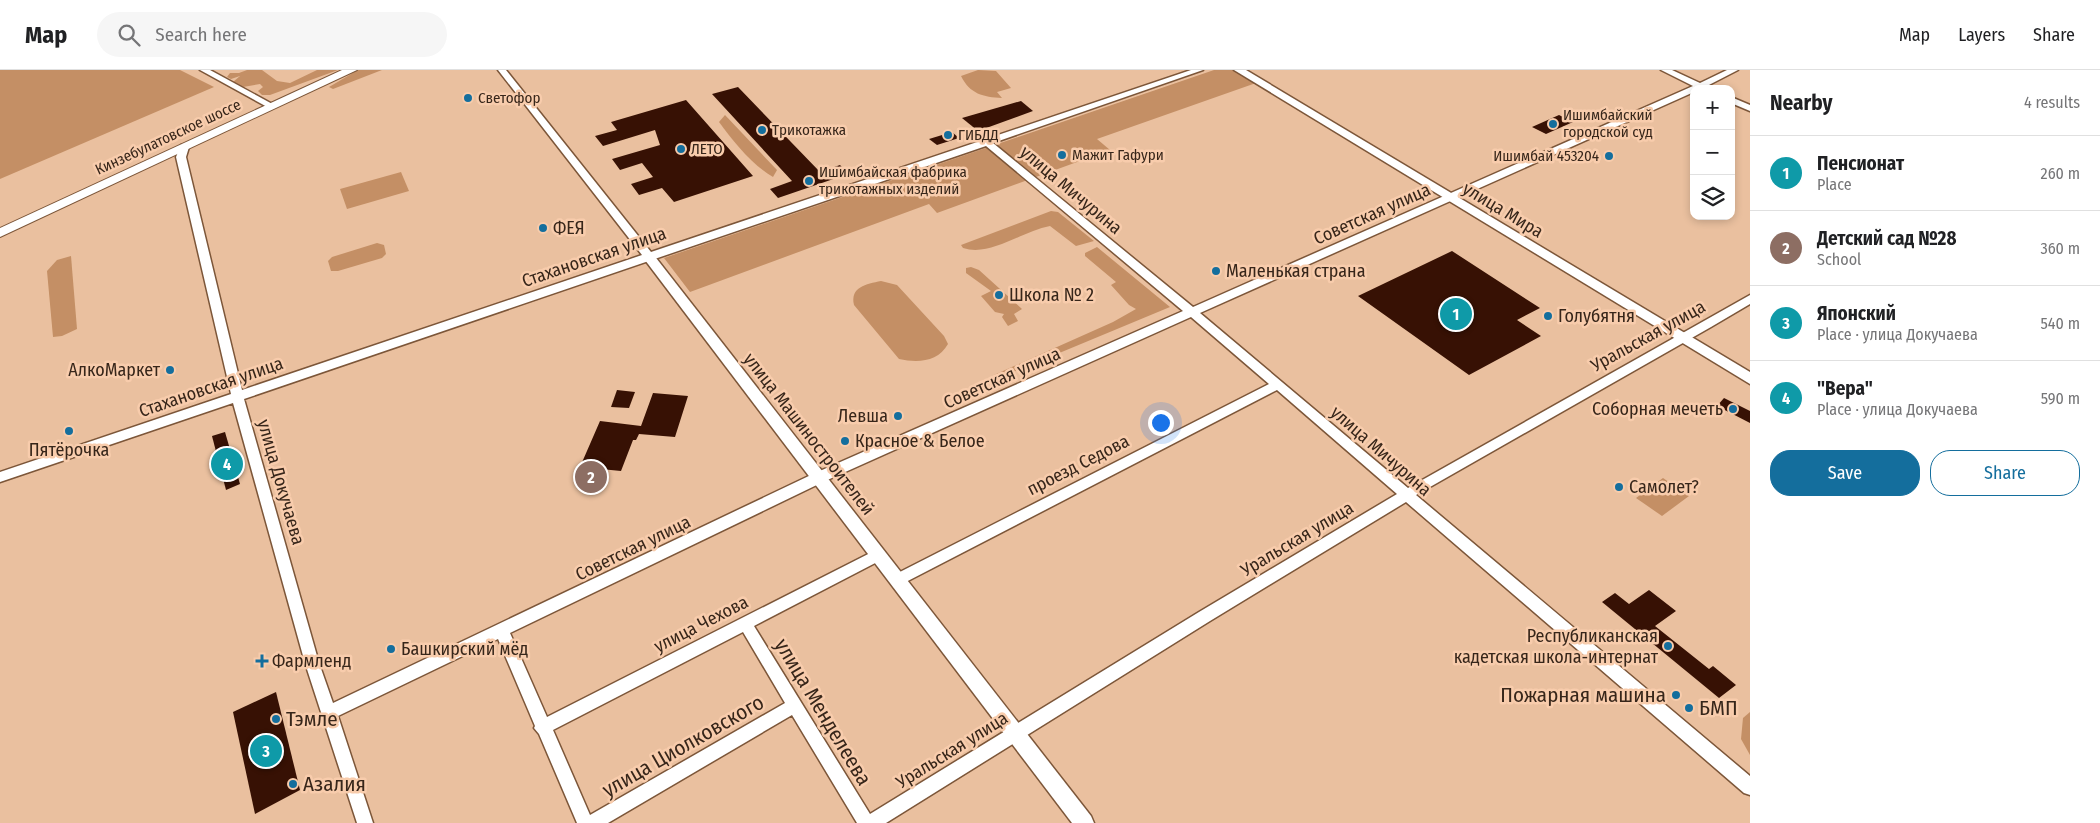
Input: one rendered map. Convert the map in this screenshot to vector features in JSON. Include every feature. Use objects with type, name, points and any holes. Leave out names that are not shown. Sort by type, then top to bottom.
[{"type":"main road","name":"Кинзебулатовское шоссе","points":[[0,233],[350,70]]},
{"type":"street","points":[[204,70],[272,106]]},
{"type":"street","name":"улица Машиностроителей","points":[[502,70],[649,257],[1084,823]]},
{"type":"street","name":"Стахановская улица","points":[[0,477],[1199,70]]},
{"type":"street","name":"улица Мира","points":[[1239,70],[1750,379]]},
{"type":"street","points":[[1665,70],[1693,85]]},
{"type":"street","name":"Советская улица","points":[[1705,85],[1734,70]]},
{"type":"street","name":"Советская улица","points":[[330,712],[818,478],[1690,92]]},
{"type":"street","points":[[1735,102],[1750,108]]},
{"type":"street","name":"улица Мичурина","points":[[988,143],[1192,313],[1750,787]]},
{"type":"street","name":"улица Докучаева","points":[[184,147],[181,157],[237,396],[312,662],[365,823]]},
{"type":"street","name":"Уральская улица","points":[[871,823],[1042,715],[1406,496],[1564,405],[1683,340],[1750,299]]},
{"type":"street","name":"проезд Седова","points":[[897,580],[1277,385]]},
{"type":"street","name":"улица Чехова","points":[[542,728],[878,555]]},
{"type":"street","name":"улица Менделеева","points":[[745,623],[866,823]]},
{"type":"street","points":[[502,631],[542,728],[585,823]]},
{"type":"street","name":"улица Циолковского","points":[[592,823],[794,706]]},
{"type":"shaded area","points":[[0,70],[180,70],[214,87],[0,179]]},
{"type":"shaded area","points":[[247,70],[262,70],[277,81],[290,83],[317,70],[338,70],[270,95],[262,95],[258,91],[263,87],[260,84],[243,87],[233,82],[240,76],[231,79],[227,77],[230,73],[239,73]]},
{"type":"shaded area","points":[[358,70],[382,70],[333,89],[329,87]]},
{"type":"shaded area","points":[[978,70],[996,71],[1011,88],[997,92],[1002,98],[989,97],[973,91],[961,76]]},
{"type":"shaded area","points":[[1214,70],[1234,70],[1256,83],[1097,139],[1110,150],[937,213],[929,204],[690,292],[664,258]]},
{"type":"shaded area","points":[[725,115],[777,170],[773,177],[750,159],[724,129],[719,122]]},
{"type":"shaded area","points":[[401,172],[409,191],[347,209],[340,189]]},
{"type":"shaded area","points":[[1051,211],[1058,212],[1094,241],[1076,246],[1050,226],[984,249],[974,250],[963,248],[961,245]]},
{"type":"shaded area","points":[[377,243],[384,245],[386,254],[382,258],[338,271],[331,271],[328,261],[332,257]]},
{"type":"shaded area","points":[[1097,247],[1170,307],[999,378],[994,375],[1113,322],[1136,309],[1129,305],[1111,285],[1116,282],[1085,256],[1085,253]]},
{"type":"shaded area","points":[[71,256],[77,329],[62,336],[53,337],[47,271],[57,260]]},
{"type":"shaded area","points":[[971,267],[979,270],[1022,309],[1014,314],[1018,321],[1008,326],[1002,317],[1004,314],[995,312],[981,296],[991,291],[966,273],[966,268]]},
{"type":"shaded area","points":[[881,281],[897,285],[944,336],[948,344],[944,350],[927,360],[899,359],[854,305],[854,294],[860,287]]},
{"type":"shaded area","points":[[1663,478],[1689,496],[1662,516],[1636,498]]},
{"type":"shaded area","points":[[1750,712],[1750,755],[1741,739],[1743,718]]},
{"type":"building","name":"Трикотажка","points":[[738,87],[820,172],[840,165],[848,174],[778,198],[770,189],[792,181],[712,94]]},
{"type":"building","name":"ЛЕТО","points":[[686,100],[753,176],[674,202],[662,188],[639,195],[631,184],[653,177],[642,163],[620,170],[612,159],[660,145],[655,130],[603,146],[595,136],[617,130],[611,122]]},
{"type":"building","points":[[1021,101],[1033,111],[978,131],[962,118]]},
{"type":"building","name":"Ишимбайский городской суд","points":[[1559,115],[1573,122],[1546,134],[1532,127]]},
{"type":"building","name":"ГИБДД","points":[[952,132],[959,138],[937,145],[929,139]]},
{"type":"building","points":[[1452,251],[1540,308],[1517,320],[1541,336],[1469,375],[1358,296]]},
{"type":"building","points":[[617,390],[635,392],[629,408],[611,407]]},
{"type":"building","points":[[653,393],[688,396],[675,437],[639,434],[636,440],[633,440],[621,471],[580,467],[600,421],[641,426]]},
{"type":"building","name":"Соборная мечеть","points":[[1724,398],[1750,411],[1750,423],[1717,406]]},
{"type":"building","points":[[225,432],[240,484],[226,490],[212,436]]},
{"type":"building","name":"Республиканская кадетская школа-интернат","points":[[1649,590],[1676,611],[1655,626],[1709,669],[1713,666],[1736,685],[1719,698],[1602,602],[1615,593],[1629,604]]},
{"type":"building","points":[[276,692],[300,790],[255,814],[233,712]]},
{"type":"place","name":"Светофор","points":[[468,98]]},
{"type":"place","name":"Ишимбайский городской суд","points":[[1553,124]]},
{"type":"place","name":"Трикотажка","points":[[762,130]]},
{"type":"place","name":"ГИБДД","points":[[948,135]]},
{"type":"place","name":"ЛЕТО","points":[[681,149]]},
{"type":"place","name":"Мажит Гафури","points":[[1062,155]]},
{"type":"place","name":"Ишимбай 453204","points":[[1609,156]]},
{"type":"place","name":"Ишимбайская фабрика трикотажных изделий","points":[[809,181]]},
{"type":"place","name":"ФЕЯ","points":[[543,228]]},
{"type":"place","name":"Маленькая страна","points":[[1216,271]]},
{"type":"place","name":"Школа № 2","points":[[999,295]]},
{"type":"place","name":"Пенсионат","points":[[1456,314]]},
{"type":"place","name":"Голубятня","points":[[1548,316]]},
{"type":"place","name":"АлкоМаркет","points":[[170,370]]},
{"type":"place","name":"Соборная мечеть","points":[[1733,409]]},
{"type":"place","name":"Левша","points":[[898,416]]},
{"type":"place","name":"Пятёрочка","points":[[69,431]]},
{"type":"place","name":"Красное & Белое","points":[[845,441]]},
{"type":"place","name":"\"Вера\"","points":[[227,464]]},
{"type":"place","name":"Детский сад №28","points":[[591,477]]},
{"type":"place","name":"Самолет?","points":[[1619,487]]},
{"type":"place","name":"Республиканская кадетская школа-интернат","points":[[1668,646]]},
{"type":"place","name":"Башкирский мёд","points":[[391,649]]},
{"type":"place","name":"Фармленд","points":[[262,661]]},
{"type":"place","name":"Пожарная машина","points":[[1676,695]]},
{"type":"place","name":"БМП","points":[[1689,708]]},
{"type":"place","name":"Тэмле","points":[[276,719]]},
{"type":"place","name":"Японский","points":[[266,751]]},
{"type":"place","name":"Азалия","points":[[293,784]]}]
